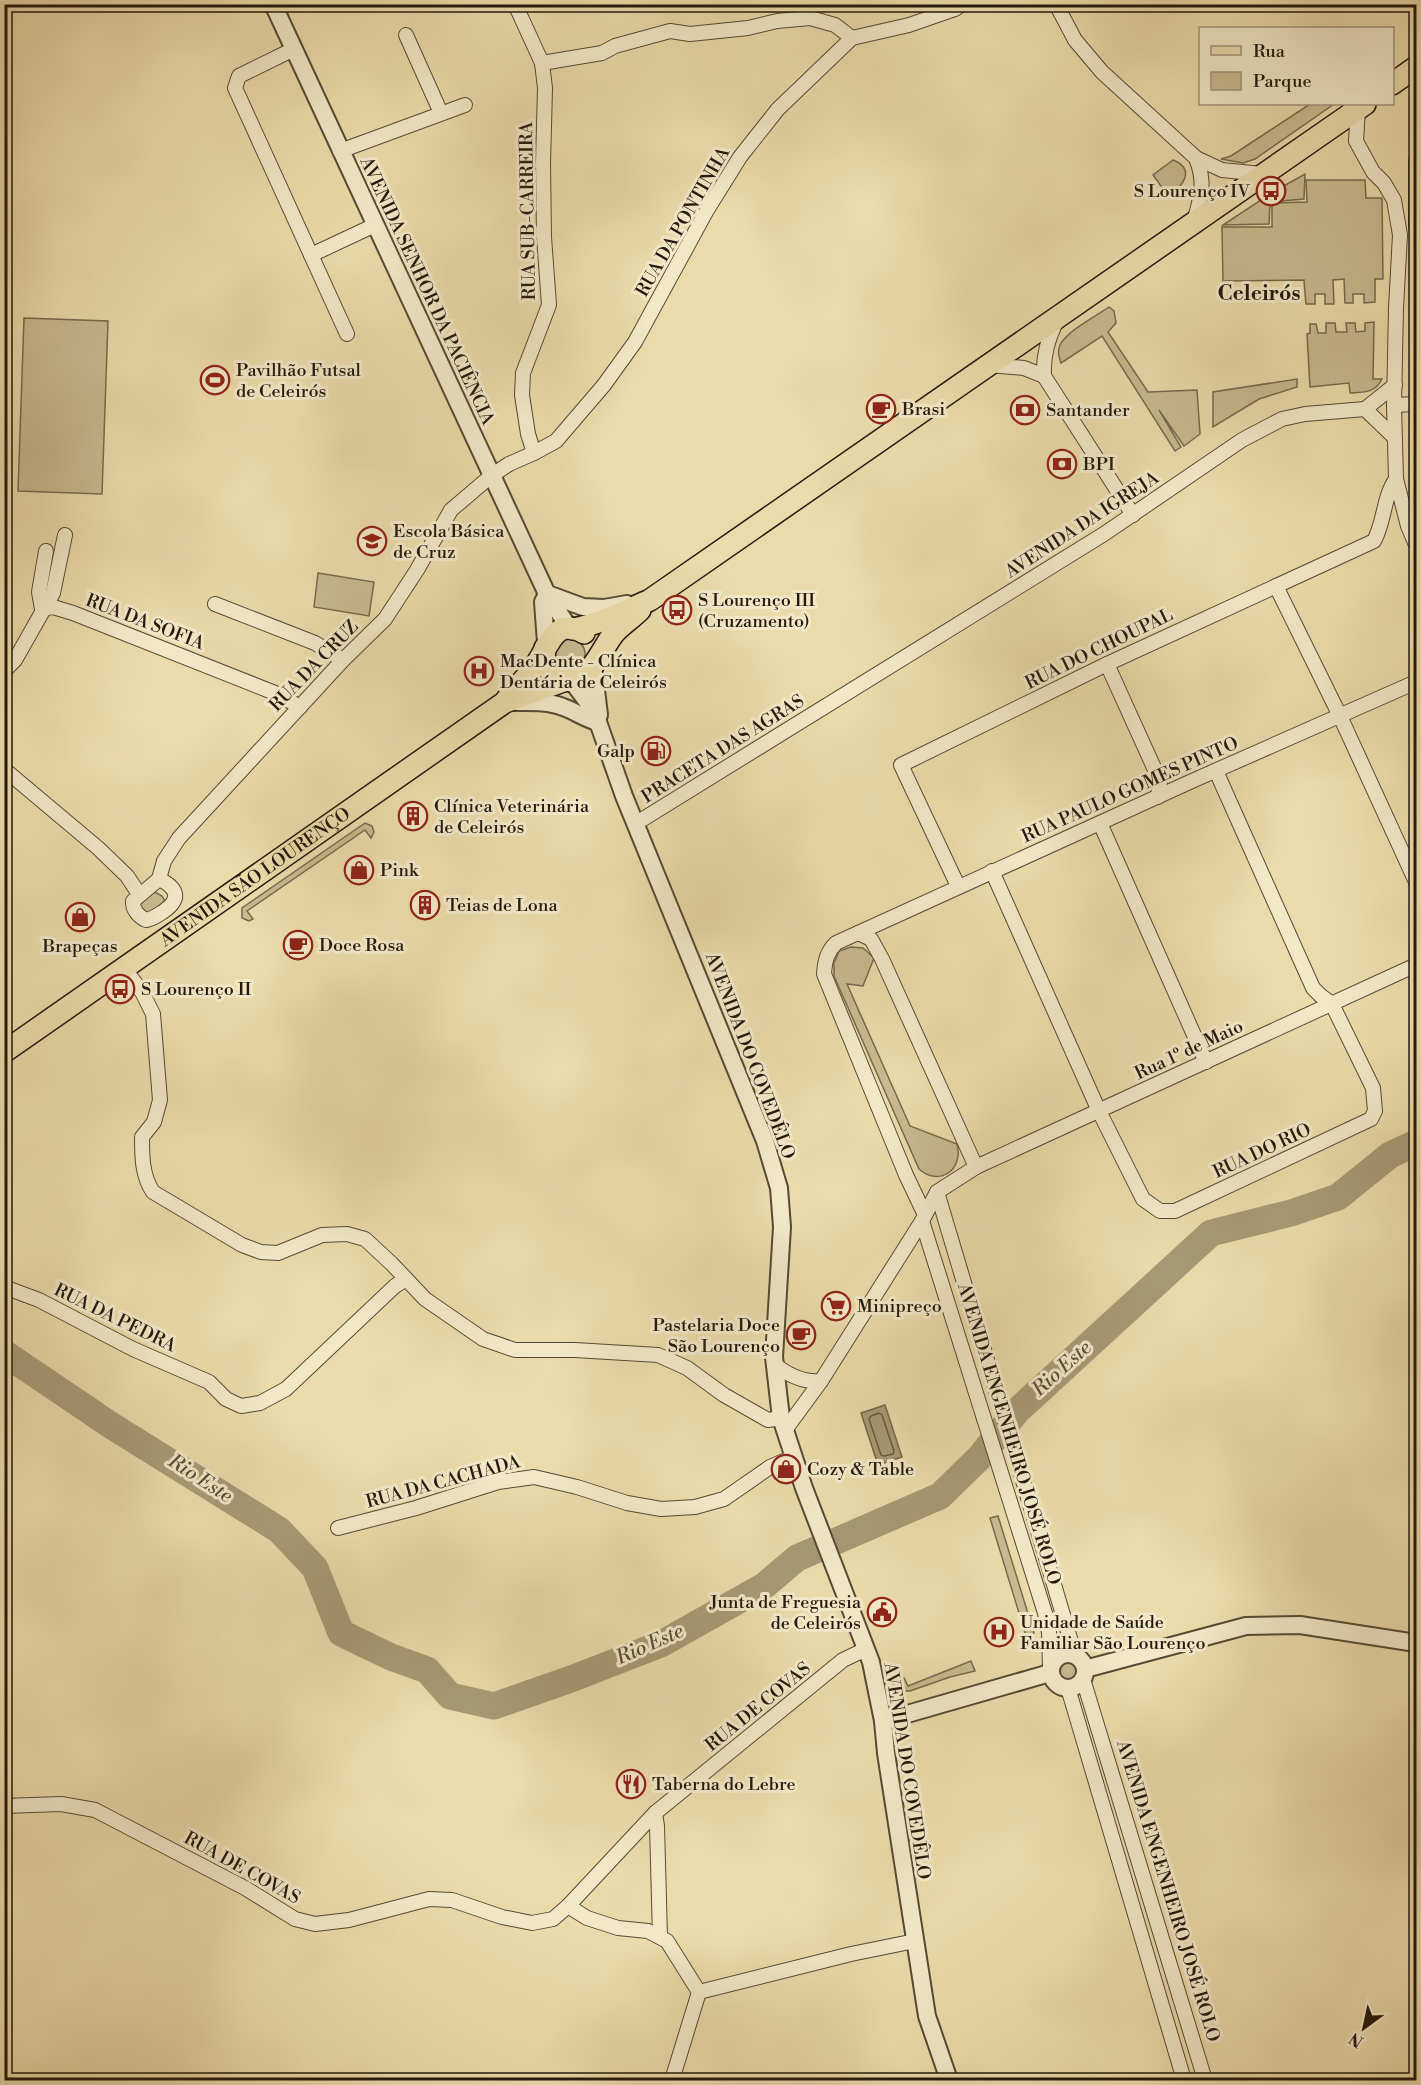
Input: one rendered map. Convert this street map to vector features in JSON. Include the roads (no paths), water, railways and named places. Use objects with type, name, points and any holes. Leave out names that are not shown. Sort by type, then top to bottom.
[{"type":"main road","points":[[1394,83],[1416,67]]},
{"type":"main road","points":[[505,702],[580,678],[586,674],[615,632],[650,600],[1361,106]]},
{"type":"main road","points":[[505,702],[534,667],[545,646],[556,632],[607,618],[650,600]]},
{"type":"main road","points":[[571,628],[580,630],[591,639],[596,654],[594,664]]},
{"type":"main road","points":[[545,646],[544,659],[547,666],[557,677],[569,680]]},
{"type":"main road","name":"AVENIDA SÃO LOURENÇO","points":[[4,1052],[505,702]]},
{"type":"street","name":"AVENIDA SENHOR DA PACIÊNCIA","points":[[273,4],[547,594],[571,628]]},
{"type":"street","name":"RUA SUB-CARREIRA","points":[[515,4],[542,63],[545,88],[544,237],[549,305],[523,373],[522,395],[528,434],[534,453]]},
{"type":"street","points":[[542,63],[602,53],[615,46],[670,31],[690,34],[810,18],[835,24],[852,38],[909,25],[955,9],[962,4]]},
{"type":"street","points":[[1056,4],[1075,40],[1102,72],[1196,158],[1222,170],[1262,174]]},
{"type":"street","points":[[406,35],[441,113]]},
{"type":"street","name":"RUA DA PONTINHA","points":[[491,476],[509,464],[556,441],[604,385],[635,342],[707,210],[740,158],[778,110],[852,38]]},
{"type":"street","points":[[294,49],[239,76],[235,88],[347,334]]},
{"type":"street","points":[[340,151],[465,105]]},
{"type":"street","points":[[1361,106],[1356,141],[1373,172],[1384,183],[1394,200],[1398,219],[1400,235],[1394,405],[1396,479],[1410,504],[1416,545]]},
{"type":"street","points":[[1194,223],[1202,196],[1202,174],[1196,158]]},
{"type":"street","points":[[1416,160],[1416,227]]},
{"type":"street","points":[[311,255],[375,225]]},
{"type":"street","points":[[1058,317],[1048,339],[1043,365],[1044,376],[1133,515]]},
{"type":"street","points":[[988,365],[1024,368],[1044,376]]},
{"type":"street","points":[[1395,385],[1365,409],[1395,438]]},
{"type":"street","points":[[1394,405],[1416,404]]},
{"type":"street","name":"AVENIDA DA IGREJA","points":[[830,704],[1133,515],[1242,440],[1282,419],[1305,414],[1365,409]]},
{"type":"street","name":"RUA DA CRUZ","points":[[159,879],[164,861],[179,838],[343,660],[385,619],[417,570],[451,510],[491,476]]},
{"type":"street","name":"RUA DO CHOUPAL","points":[[958,886],[901,765],[1107,664],[1374,541],[1380,530],[1389,489],[1396,479]]},
{"type":"street","points":[[4,671],[15,660],[53,593],[65,535]]},
{"type":"street","points":[[42,609],[39,592],[46,551]]},
{"type":"street","points":[[1276,586],[1340,717],[1416,882]]},
{"type":"street","points":[[545,646],[543,602],[547,594],[571,604],[596,609],[650,600]]},
{"type":"street","points":[[215,604],[315,643],[343,660]]},
{"type":"street","name":"RUA DA SOFIA","points":[[42,609],[53,607],[84,617],[265,689],[300,707]]},
{"type":"street","points":[[594,664],[599,710],[598,722]]},
{"type":"street","points":[[1107,664],[1160,781],[1158,797]]},
{"type":"street","points":[[569,680],[589,704],[598,722]]},
{"type":"street","name":"RUA PAULO GOMES PINTO","points":[[858,933],[958,886],[1416,682]]},
{"type":"street","points":[[505,702],[537,702],[561,706],[587,720],[598,722]]},
{"type":"street","name":"PRACETA DAS AGRAS","points":[[635,824],[830,704]]},
{"type":"street","name":"AVENIDA DO COVEDÊLO","points":[[598,722],[635,824],[765,1141],[779,1188],[782,1227],[774,1364],[783,1424],[819,1528],[871,1662],[883,1721],[927,2016],[949,2080]]},
{"type":"street","points":[[4,769],[98,848],[128,876],[139,894]]},
{"type":"street","points":[[1216,771],[1313,988],[1332,1004]]},
{"type":"street","points":[[1100,823],[1206,1062]]},
{"type":"street","points":[[992,871],[1099,1111]]},
{"type":"street","points":[[159,879],[175,893],[176,899],[163,912],[150,920],[143,919],[132,905],[134,898],[159,879]]},
{"type":"street","points":[[163,912],[176,932]]},
{"type":"street","points":[[124,968],[142,992],[153,1014],[160,1100],[154,1122],[142,1137],[144,1172],[153,1192],[242,1245],[261,1252],[278,1253],[322,1235],[347,1234],[365,1239],[425,1299],[483,1339],[515,1350],[575,1350],[658,1355],[687,1368],[724,1395],[768,1420],[783,1424],[822,1381],[937,1192],[976,1167],[882,959],[871,939],[858,933]]},
{"type":"street","name":"AVENIDA ENGENHEIRO JOSÉ ROLO","points":[[858,933],[836,943],[828,951],[824,974],[923,1218],[1044,1613],[1049,1632],[1050,1671]]},
{"type":"street","name":"Rua 1º de Maio","points":[[976,1167],[1416,965]]},
{"type":"street","name":"RUA DO RIO","points":[[1099,1111],[1143,1199],[1160,1211],[1175,1211],[1371,1119],[1375,1111],[1373,1088],[1332,1004]]},
{"type":"street","name":"AVENIDA ENGENHEIRO JOSÉ ROLO","points":[[937,1192],[1205,2080]]},
{"type":"street","name":"RUA DA PEDRA","points":[[4,1287],[39,1300],[133,1349],[209,1382],[226,1399],[241,1406],[250,1406],[272,1398],[286,1389],[395,1286],[406,1279]]},
{"type":"street","points":[[774,1364],[786,1373],[810,1382],[822,1381]]},
{"type":"street","name":"RUA DA CACHADA","points":[[338,1528],[416,1508],[498,1482],[534,1477],[577,1486],[627,1503],[661,1509],[695,1507],[724,1499],[770,1467],[793,1457]]},
{"type":"street","points":[[1082,1668],[1245,1626],[1300,1625],[1416,1643]]},
{"type":"street","name":"RUA DE COVAS","points":[[4,1806],[61,1804],[94,1810],[245,1888],[295,1919],[315,1924],[349,1920],[429,1899],[452,1900],[502,1917],[532,1923],[552,1919],[568,1906],[655,1813],[843,1660],[866,1649]]},
{"type":"street","points":[[1063,1654],[1073,1654],[1082,1668],[1074,1687],[1068,1688],[1058,1686],[1050,1671],[1054,1660],[1063,1654]]},
{"type":"street","points":[[883,1721],[1050,1671]]},
{"type":"street","name":"AVENIDA ENGENHEIRO JOSÉ ROLO","points":[[1068,1688],[1184,2080]]},
{"type":"street","points":[[655,1813],[658,1837],[660,1937]]},
{"type":"street","points":[[568,1906],[587,1918],[618,1928],[648,1931],[667,1941],[699,1992],[672,2080]]},
{"type":"street","points":[[699,1992],[851,1954],[915,1941]]},
{"type":"water","points":[[885,1405],[902,1457],[878,1465],[861,1413]]},
{"type":"waterway","name":"Rio Este","points":[[4,1353],[112,1426],[279,1530],[315,1568],[341,1633],[391,1657],[427,1670],[450,1696],[494,1706],[661,1644],[764,1586],[797,1558],[940,1496],[979,1458],[1017,1411],[1211,1233],[1291,1213],[1338,1197],[1390,1155],[1416,1143]]},
{"type":"place","name":"S Lourenço IV","points":[[1271,191]]},
{"type":"place","name":"Pavilhão Futsal de Celeirós","points":[[215,380]]},
{"type":"place","name":"Brasi","points":[[881,409]]},
{"type":"place","name":"Santander","points":[[1025,410]]},
{"type":"place","name":"BPI","points":[[1062,464]]},
{"type":"place","name":"Escola Básica de Cruz","points":[[372,541]]},
{"type":"place","name":"S Lourenço III (Cruzamento)","points":[[677,610]]},
{"type":"place","name":"MacDente - Clínica Dentária de Celeirós","points":[[479,671]]},
{"type":"place","name":"Galp","points":[[656,751]]},
{"type":"place","name":"Clínica Veterinária de Celeirós","points":[[413,816]]},
{"type":"place","name":"Pink","points":[[359,870]]},
{"type":"place","name":"Teias de Lona","points":[[425,905]]},
{"type":"place","name":"Brapeças","points":[[80,917]]},
{"type":"place","name":"Doce Rosa","points":[[298,945]]},
{"type":"place","name":"S Lourenço II","points":[[120,989]]},
{"type":"place","name":"Minipreço","points":[[836,1306]]},
{"type":"place","name":"Pastelaria Doce São Lourenço","points":[[801,1335]]},
{"type":"place","name":"Cozy & Table","points":[[786,1469]]},
{"type":"place","name":"Junta de Freguesia de Celeirós","points":[[882,1612]]},
{"type":"place","name":"Unidade de Saúde Familiar São Lourenço","points":[[999,1632]]},
{"type":"place","name":"Taberna do Lebre","points":[[631,1784]]},
{"type":"district","name":"Celeirós","points":[[1259,294]]}]
